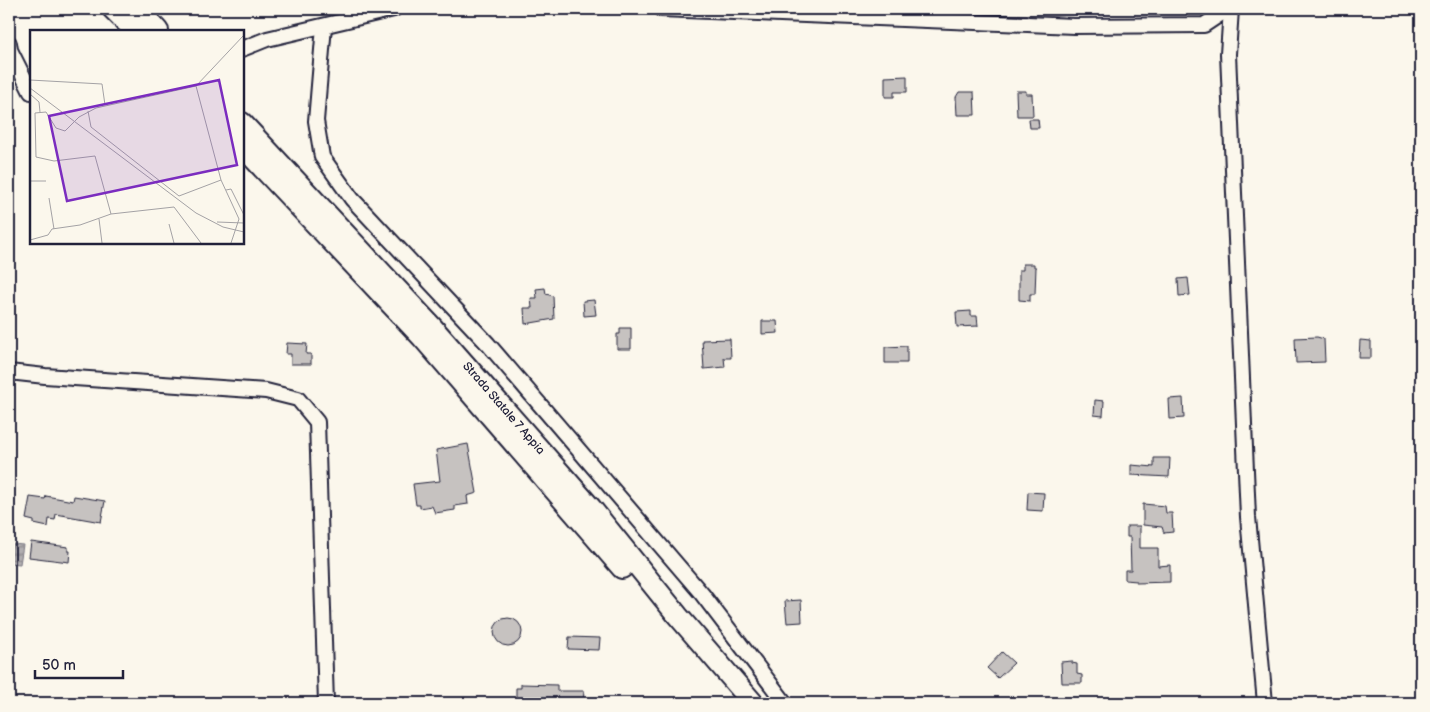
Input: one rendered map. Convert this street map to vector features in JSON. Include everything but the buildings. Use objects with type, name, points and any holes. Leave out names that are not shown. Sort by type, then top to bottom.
[{"type":"highway","points":[[113,9],[133,30]]},
{"type":"highway","points":[[138,9],[157,30]]},
{"type":"highway","name":"Strada Statale 7 Appia","points":[[244,125],[440,335],[591,508],[678,616],[753,703]]},
{"type":"highway","name":"Strada Statale 7 Appia","points":[[244,148],[428,345],[580,517],[735,703]]},
{"type":"street","points":[[244,48],[267,39],[394,9]]},
{"type":"street","points":[[661,9],[1074,26],[1204,25],[1229,9]]},
{"type":"street","points":[[1229,9],[1228,54],[1248,517],[1265,703]]},
{"type":"street","points":[[324,26],[316,120],[322,157],[352,199],[488,344],[702,594],[785,703]]},
{"type":"street","points":[[9,43],[10,50],[30,90]]},
{"type":"street","points":[[9,372],[266,391],[298,399],[317,422],[326,703]]},
{"type":"shaded area","points":[[13,544],[23,545],[20,564],[10,563]]}]
